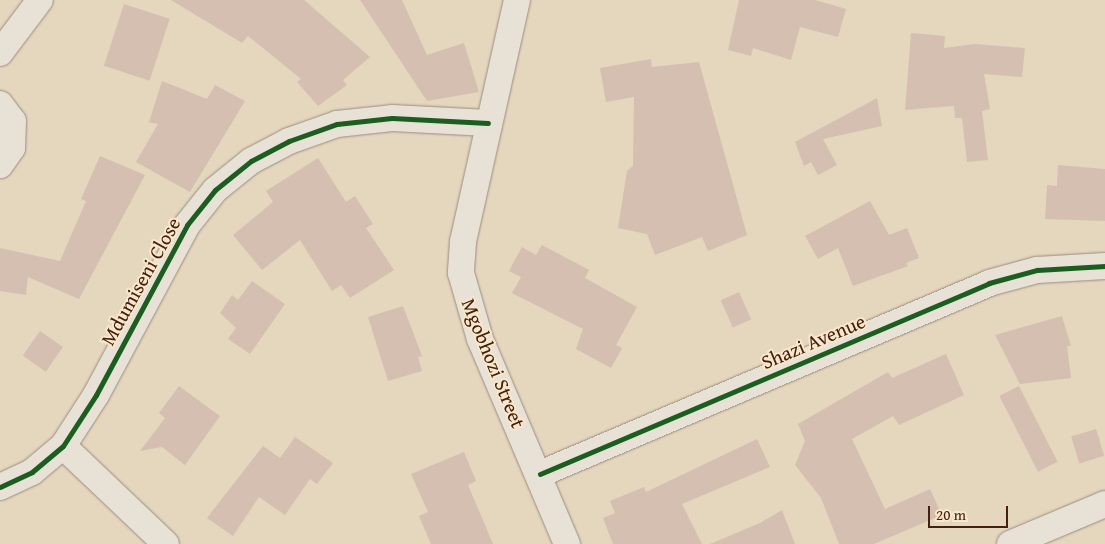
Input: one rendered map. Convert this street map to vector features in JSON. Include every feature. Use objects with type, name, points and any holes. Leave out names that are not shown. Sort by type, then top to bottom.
[{"type":"street","points":[[0,53],[40,0]]},
{"type":"street","name":"Mgobhozi Street","points":[[517,0],[488,123],[463,242],[461,273],[480,339],[540,474],[567,544]]},
{"type":"street","points":[[0,104],[13,121],[12,148],[0,165]]},
{"type":"street","name":"Mdumiseni Close","points":[[0,487],[32,472],[63,446],[96,395],[187,224],[215,190],[250,161],[289,140],[337,124],[392,118],[488,123]]},
{"type":"street","name":"Shazi Avenue","points":[[540,474],[989,283],[1036,270],[1105,266]]},
{"type":"street","points":[[63,446],[166,544]]},
{"type":"street","points":[[1010,544],[1105,504]]},
{"type":"building","points":[[171,0],[304,0],[370,57],[343,80],[347,85],[318,106],[297,82],[301,79],[248,36],[242,43]]},
{"type":"building","points":[[360,0],[402,0],[427,55],[464,43],[479,92],[427,101]]},
{"type":"building","points":[[739,0],[815,0],[846,9],[838,37],[800,27],[791,60],[753,48],[751,56],[728,50]]},
{"type":"building","points":[[124,4],[170,19],[150,81],[104,66]]},
{"type":"building","points":[[911,33],[945,36],[944,48],[974,44],[1025,48],[1022,77],[984,74],[990,109],[982,111],[988,160],[967,162],[962,118],[955,118],[954,106],[905,110]]},
{"type":"building","points":[[651,59],[652,67],[699,62],[747,235],[708,251],[702,237],[655,255],[647,234],[618,228],[627,171],[633,166],[634,97],[606,102],[600,68]]},
{"type":"building","points":[[162,81],[207,99],[215,85],[245,101],[190,192],[136,162],[158,124],[149,122]]},
{"type":"building","points":[[877,98],[882,126],[823,139],[837,165],[818,175],[811,162],[804,166],[795,142]]},
{"type":"building","points":[[100,156],[145,175],[79,299],[28,277],[26,295],[0,291],[0,248],[60,261],[86,201],[81,199]]},
{"type":"building","points":[[318,158],[346,202],[355,196],[373,224],[366,228],[394,270],[350,298],[341,285],[332,291],[300,240],[262,270],[233,235],[273,202],[266,191]]},
{"type":"building","points":[[1058,165],[1105,169],[1105,221],[1045,219],[1047,185],[1057,186]]},
{"type":"building","points":[[870,201],[889,235],[907,228],[919,258],[906,263],[908,266],[853,286],[838,248],[818,259],[805,236]]},
{"type":"building","points":[[542,245],[589,270],[585,278],[637,307],[616,345],[622,348],[611,368],[576,349],[583,329],[512,293],[521,277],[509,271],[522,247],[536,255]]},
{"type":"building","points":[[252,281],[285,304],[250,354],[228,339],[236,328],[220,313],[232,295],[238,300]]},
{"type":"building","points":[[739,292],[751,319],[733,328],[721,300]]},
{"type":"building","points":[[403,306],[422,356],[418,357],[422,371],[388,381],[368,317]]},
{"type":"building","points":[[1062,316],[1071,346],[1067,346],[1071,378],[1020,384],[995,335]]},
{"type":"building","points":[[40,331],[63,347],[46,372],[23,356]]},
{"type":"building","points":[[946,354],[964,395],[899,425],[893,416],[852,439],[885,509],[930,489],[942,515],[874,544],[839,544],[821,498],[795,465],[805,441],[798,424],[888,372],[892,378]]},
{"type":"building","points":[[179,386],[220,416],[185,465],[162,447],[140,451],[165,418],[159,413]]},
{"type":"building","points":[[1019,386],[1058,462],[1038,472],[999,396]]},
{"type":"building","points":[[1096,429],[1104,456],[1079,463],[1071,437]]},
{"type":"building","points":[[295,437],[333,463],[317,484],[310,479],[285,515],[259,497],[233,536],[207,518],[263,446],[280,458]]},
{"type":"building","points":[[757,439],[770,467],[682,504],[702,544],[613,544],[603,518],[615,513],[610,501],[644,487],[646,492]]},
{"type":"building","points":[[464,452],[476,481],[468,485],[493,544],[431,544],[419,516],[428,512],[411,474]]},
{"type":"building","points":[[782,510],[795,544],[710,544],[760,523]]},
{"type":"cycle path","points":[[0,487],[32,472],[63,446],[96,395],[187,225],[215,190],[251,161],[289,141],[337,124],[392,118],[488,123]]},
{"type":"cycle path","points":[[540,474],[989,283],[1037,270],[1105,266]]}]
